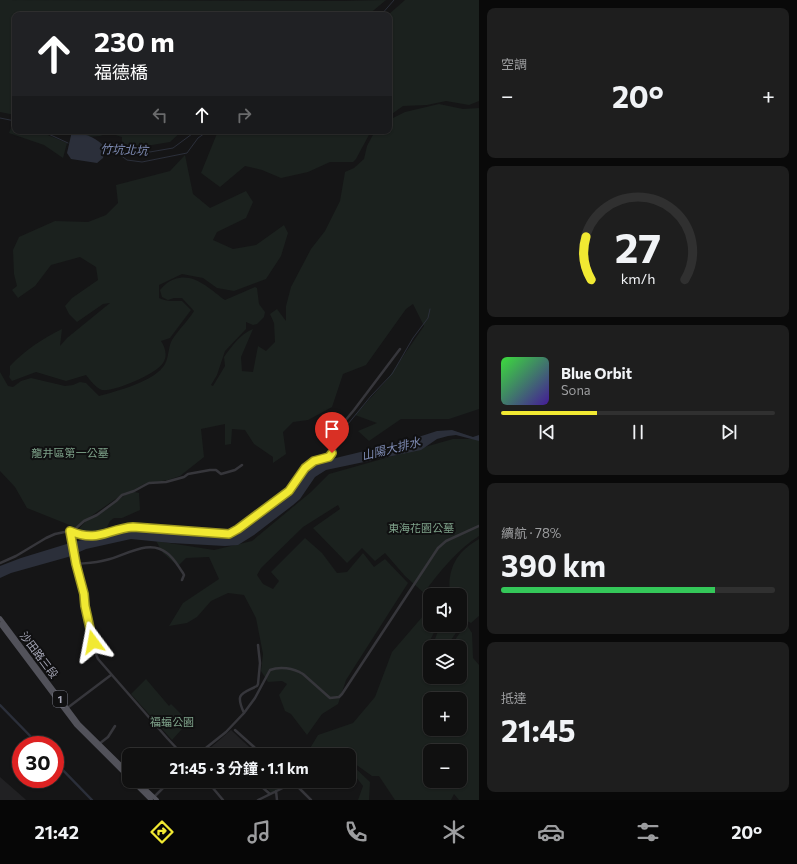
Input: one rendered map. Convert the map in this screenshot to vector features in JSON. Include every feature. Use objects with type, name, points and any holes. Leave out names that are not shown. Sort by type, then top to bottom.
[{"type":"main road","name":"沙田路三段","points":[[0,618],[84,734],[122,766]]},
{"type":"main road","name":"沙田路三段","points":[[0,624],[66,709],[122,770]]},
{"type":"main road","points":[[140,788],[153,799]]},
{"type":"main road","points":[[143,788],[153,799]]},
{"type":"street","points":[[70,531],[83,536],[94,537],[133,527],[225,534],[233,532],[268,508],[289,491],[305,468],[314,461],[331,456],[338,428],[354,410],[400,349]]},
{"type":"street","points":[[0,563],[16,556],[46,538],[55,534],[74,530],[84,521],[116,502],[122,496],[144,485],[149,483],[166,482],[184,477],[188,474],[210,470],[216,470],[221,474],[236,470],[242,465]]},
{"type":"street","points":[[207,748],[226,732],[244,713],[255,698],[270,670],[278,668],[299,671],[330,698],[339,697],[438,548],[446,541],[479,526]]},
{"type":"street","points":[[70,531],[95,652],[98,659],[177,748]]},
{"type":"street","points":[[76,564],[106,560],[129,552],[151,547],[168,554],[183,572],[184,575],[182,580]]},
{"type":"street","points":[[244,713],[239,701],[240,696],[245,691],[257,686],[258,684],[260,663],[258,645]]},
{"type":"street","points":[[66,709],[111,675]]},
{"type":"street","points":[[99,744],[108,737],[115,726]]},
{"type":"street","points":[[235,730],[255,748]]},
{"type":"street","points":[[153,799],[163,788]]},
{"type":"street","points":[[213,788],[223,800]]},
{"type":"street","points":[[262,788],[270,794]]},
{"type":"street","points":[[258,800],[281,788]]},
{"type":"street","points":[[298,788],[310,800]]},
{"type":"street","points":[[276,791],[277,800]]},
{"type":"shaded area","points":[[231,730],[250,748],[210,748]]},
{"type":"shaded area","points":[[0,777],[26,800],[0,800]]},
{"type":"green space","points":[[0,0],[386,0],[372,12],[12,12],[12,114],[0,112]]},
{"type":"green space","points":[[405,0],[479,0],[479,101],[469,105],[446,101],[427,105],[403,106],[392,114],[391,12]]},
{"type":"green space","name":"龍井區第一公墓","points":[[439,104],[463,109],[479,108],[479,409],[449,419],[401,419],[369,441],[358,431],[377,423],[355,415],[386,381],[424,326],[413,304],[406,309],[366,365],[343,374],[332,407],[308,420],[293,422],[283,432],[286,454],[273,463],[273,457],[254,444],[245,430],[232,429],[231,444],[225,445],[225,424],[201,429],[204,457],[180,476],[168,480],[144,484],[132,491],[124,493],[74,528],[27,508],[15,487],[0,471],[0,372],[8,386],[13,387],[21,381],[31,378],[65,386],[80,382],[86,383],[99,396],[145,380],[160,370],[165,364],[172,340],[194,311],[182,298],[168,300],[162,297],[160,290],[167,283],[182,277],[202,283],[225,300],[255,287],[257,288],[259,304],[265,312],[264,317],[257,324],[253,325],[246,322],[246,329],[225,351],[217,375],[211,385],[213,386],[225,366],[224,357],[230,349],[240,337],[253,329],[241,357],[242,371],[253,372],[258,346],[266,351],[275,342],[274,323],[270,314],[277,309],[286,321],[286,306],[291,287],[311,249],[325,231],[340,201],[345,172],[354,168],[364,159],[367,146],[373,134],[392,134],[392,118],[405,112]]},
{"type":"green space","points":[[11,128],[12,134],[45,134],[67,143],[63,158],[44,145],[9,133]]},
{"type":"green space","points":[[78,134],[106,134],[100,136],[84,137]]},
{"type":"green space","points":[[112,134],[179,134],[170,142],[134,148],[122,146],[122,137]]},
{"type":"green space","points":[[217,134],[369,134],[353,162],[330,162],[308,172],[281,178],[262,170],[245,166],[220,187],[201,173]]},
{"type":"green space","points":[[185,155],[193,194],[210,208],[246,191],[253,202],[246,218],[217,232],[213,240],[233,249],[256,245],[284,225],[288,233],[281,256],[266,279],[234,291],[217,288],[203,278],[182,274],[159,285],[159,298],[167,301],[182,301],[191,310],[170,338],[161,341],[165,352],[165,360],[163,363],[144,377],[125,385],[108,390],[102,390],[95,386],[86,375],[66,381],[36,372],[12,381],[9,377],[10,366],[28,350],[62,329],[60,346],[67,338],[110,303],[103,304],[77,322],[69,314],[65,306],[72,298],[98,280],[96,267],[80,257],[51,265],[35,286],[18,298],[12,290],[17,286],[14,274],[13,250],[19,237],[55,221],[88,222],[106,215],[118,203],[116,185],[170,171]]},
{"type":"green space","name":"東海花園公墓","points":[[453,439],[479,439],[479,536],[463,548],[449,562],[428,588],[423,588],[423,592],[405,576],[385,553],[375,561],[362,548],[347,563],[313,528],[340,509],[338,505],[303,527],[261,568],[257,575],[263,584],[273,589],[279,581],[271,572],[305,538],[322,553],[337,573],[347,572],[363,553],[374,567],[385,559],[408,583],[346,680],[338,704],[322,714],[307,735],[291,714],[285,711],[279,695],[287,684],[282,681],[268,682],[261,671],[263,654],[256,618],[244,595],[228,593],[211,601],[197,617],[187,623],[169,626],[183,603],[219,579],[209,557],[186,558],[178,566],[163,553],[156,541],[214,550],[252,541],[311,492],[329,474]]},
{"type":"green space","points":[[135,492],[139,493],[140,510],[122,518],[114,518],[110,521],[106,532],[91,535],[76,532],[86,521],[125,495]]},
{"type":"green space","points":[[479,539],[479,616],[471,623],[467,621],[467,588],[449,588],[449,586],[452,569],[455,562],[464,550]]},
{"type":"green space","points":[[423,616],[423,632],[434,632],[430,640],[423,640],[423,684],[467,684],[467,640],[455,640],[460,632],[467,632],[467,626],[472,633],[473,658],[479,665],[479,800],[459,800],[454,794],[451,800],[395,800],[379,776],[372,776],[356,765],[356,748],[310,748],[318,735],[353,723],[375,697],[392,652]]},
{"type":"green space","points":[[438,632],[457,632],[451,640],[435,640]]},
{"type":"green space","name":"福蝠公園","points":[[146,679],[169,706],[171,704],[187,720],[182,729],[172,740],[131,694]]},
{"type":"green space","points":[[356,769],[370,782],[369,800],[358,800],[363,786],[356,777]]},
{"type":"green space","points":[[267,788],[282,788],[272,793]]},
{"type":"water","points":[[71,134],[90,136],[105,147],[103,158],[97,163],[71,159],[67,153]]},
{"type":"water","name":"山陽大排水","points":[[452,430],[473,437],[479,435],[479,441],[456,435],[448,436],[437,439],[421,450],[326,470],[315,477],[300,499],[293,505],[254,535],[238,545],[225,546],[171,543],[131,539],[86,549],[68,557],[11,573],[0,578],[0,566],[70,543],[118,531],[134,529],[227,536],[238,532],[291,493],[304,473],[315,463],[406,441],[437,431]]},
{"type":"waterway","name":"竹坑北坑","points":[[384,12],[394,0]]},
{"type":"waterway","name":"竹坑北坑","points":[[0,118],[12,120]]},
{"type":"waterway","name":"竹坑北坑","points":[[48,134],[68,143]]},
{"type":"waterway","name":"竹坑北坑","points":[[105,151],[144,153],[173,148],[192,134]]},
{"type":"waterway","points":[[116,152],[127,160],[142,162],[187,153],[198,138],[204,134]]},
{"type":"waterway","points":[[335,457],[337,443],[343,430],[371,396],[392,374],[413,338],[428,318],[430,309]]},
{"type":"waterway","points":[[0,705],[30,736]]},
{"type":"waterway","points":[[64,771],[92,800]]},
{"type":"route","points":[[93,642],[70,531],[83,536],[94,537],[133,527],[229,534],[268,508],[289,491],[305,468],[314,461],[331,456],[332,453]]}]
